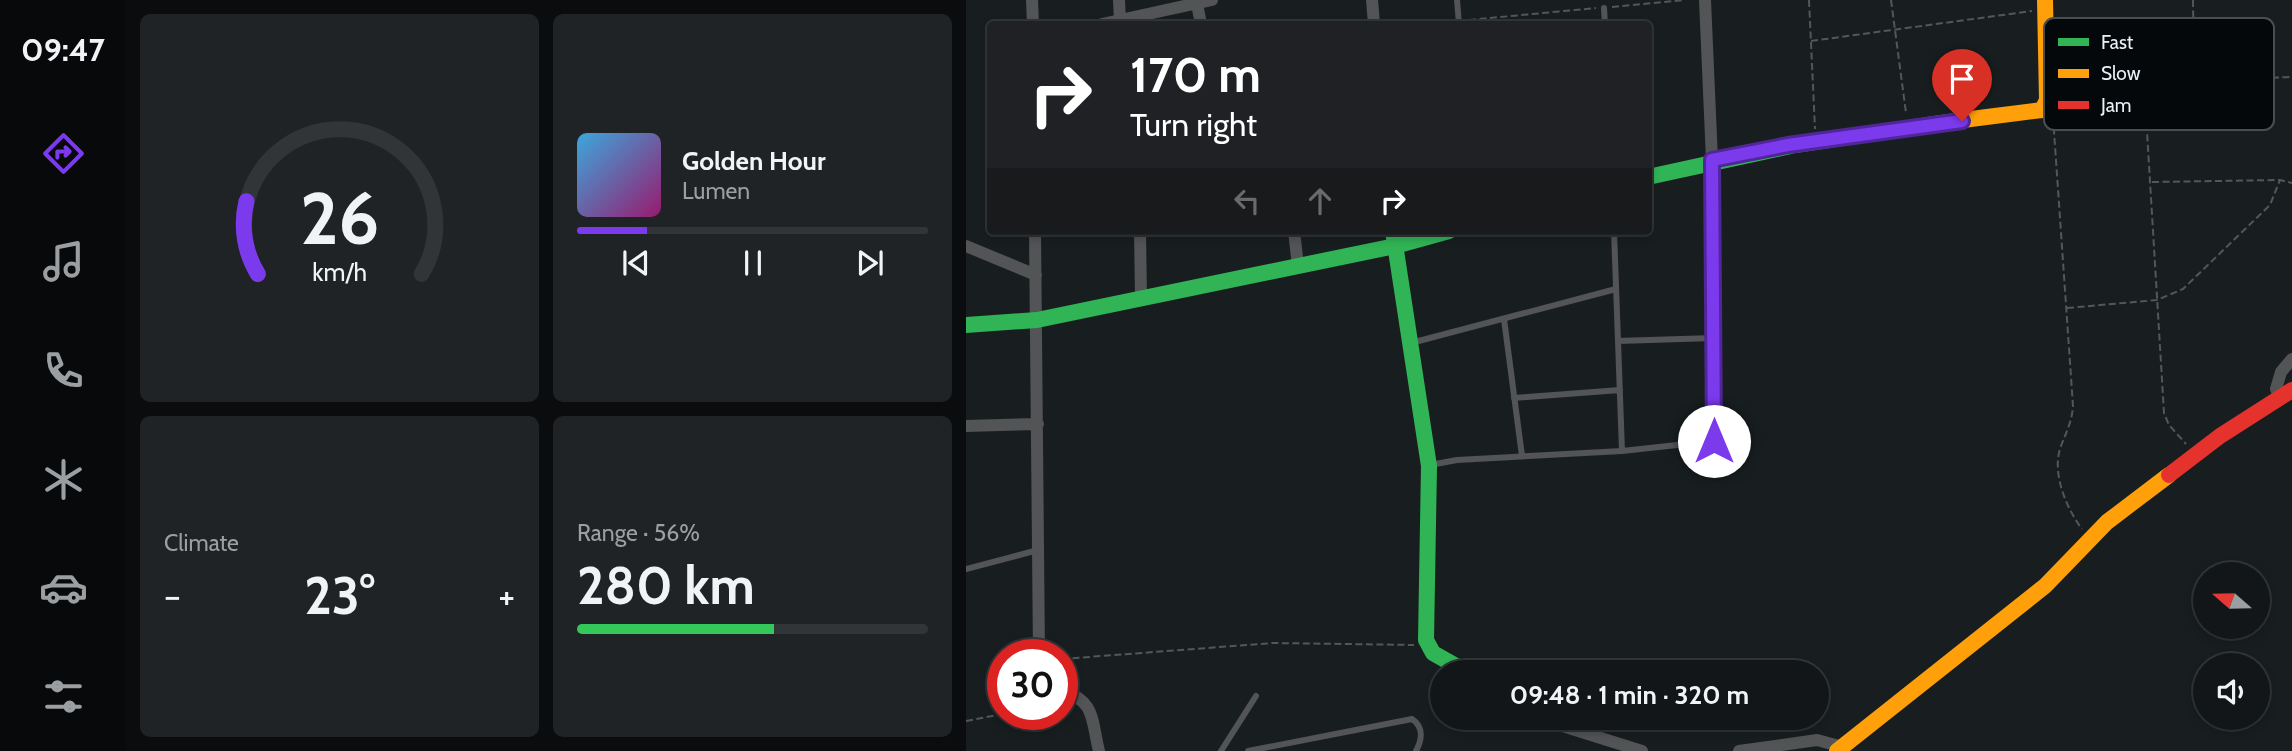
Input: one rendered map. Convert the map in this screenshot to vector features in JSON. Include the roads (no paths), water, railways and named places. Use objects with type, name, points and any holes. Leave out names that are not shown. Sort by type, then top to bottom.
[{"type":"street","points":[[1032,0],[1033,21]]},
{"type":"street","points":[[1119,0],[1120,21],[1204,1],[1201,21]]},
{"type":"street","points":[[1372,0],[1374,21]]},
{"type":"street","points":[[1705,0],[1712,160],[1714,441]]},
{"type":"street","points":[[1652,176],[1712,160],[1816,141],[2044,107]]},
{"type":"street","points":[[1035,235],[1039,639]]},
{"type":"street","points":[[1140,235],[1141,298]]},
{"type":"street","points":[[1294,235],[1298,266]]},
{"type":"street","points":[[966,324],[1037,320],[1298,266],[1394,238],[1418,235]]},
{"type":"street","points":[[1394,238],[1429,466],[1427,645],[1433,653],[1445,660]]},
{"type":"street","points":[[966,246],[1036,275]]},
{"type":"street","points":[[2286,393],[2276,389],[2278,378],[2292,359]]},
{"type":"street","points":[[1739,751],[1817,740],[1840,749],[2045,586],[2089,538],[2195,454],[2286,393]]},
{"type":"street","points":[[966,426],[1038,424]]},
{"type":"street","points":[[1078,696],[1088,705],[1100,751]]},
{"type":"street","points":[[1575,730],[1642,751]]},
{"type":"lane","points":[[1457,0],[1459,21]]},
{"type":"lane","points":[[1604,8],[1605,21]]},
{"type":"lane","points":[[1614,235],[1622,451]]},
{"type":"lane","points":[[1409,344],[1616,289]]},
{"type":"lane","points":[[1504,319],[1522,456]]},
{"type":"lane","points":[[1618,341],[1713,338]]},
{"type":"lane","points":[[1514,398],[1620,390]]},
{"type":"lane","points":[[1429,466],[1457,460],[1622,451],[1714,441]]},
{"type":"lane","points":[[966,569],[1039,550]]},
{"type":"lane","points":[[1221,751],[1256,696]]},
{"type":"lane","points":[[1248,751],[1412,719],[1420,730],[1421,739],[1416,751]]}]
